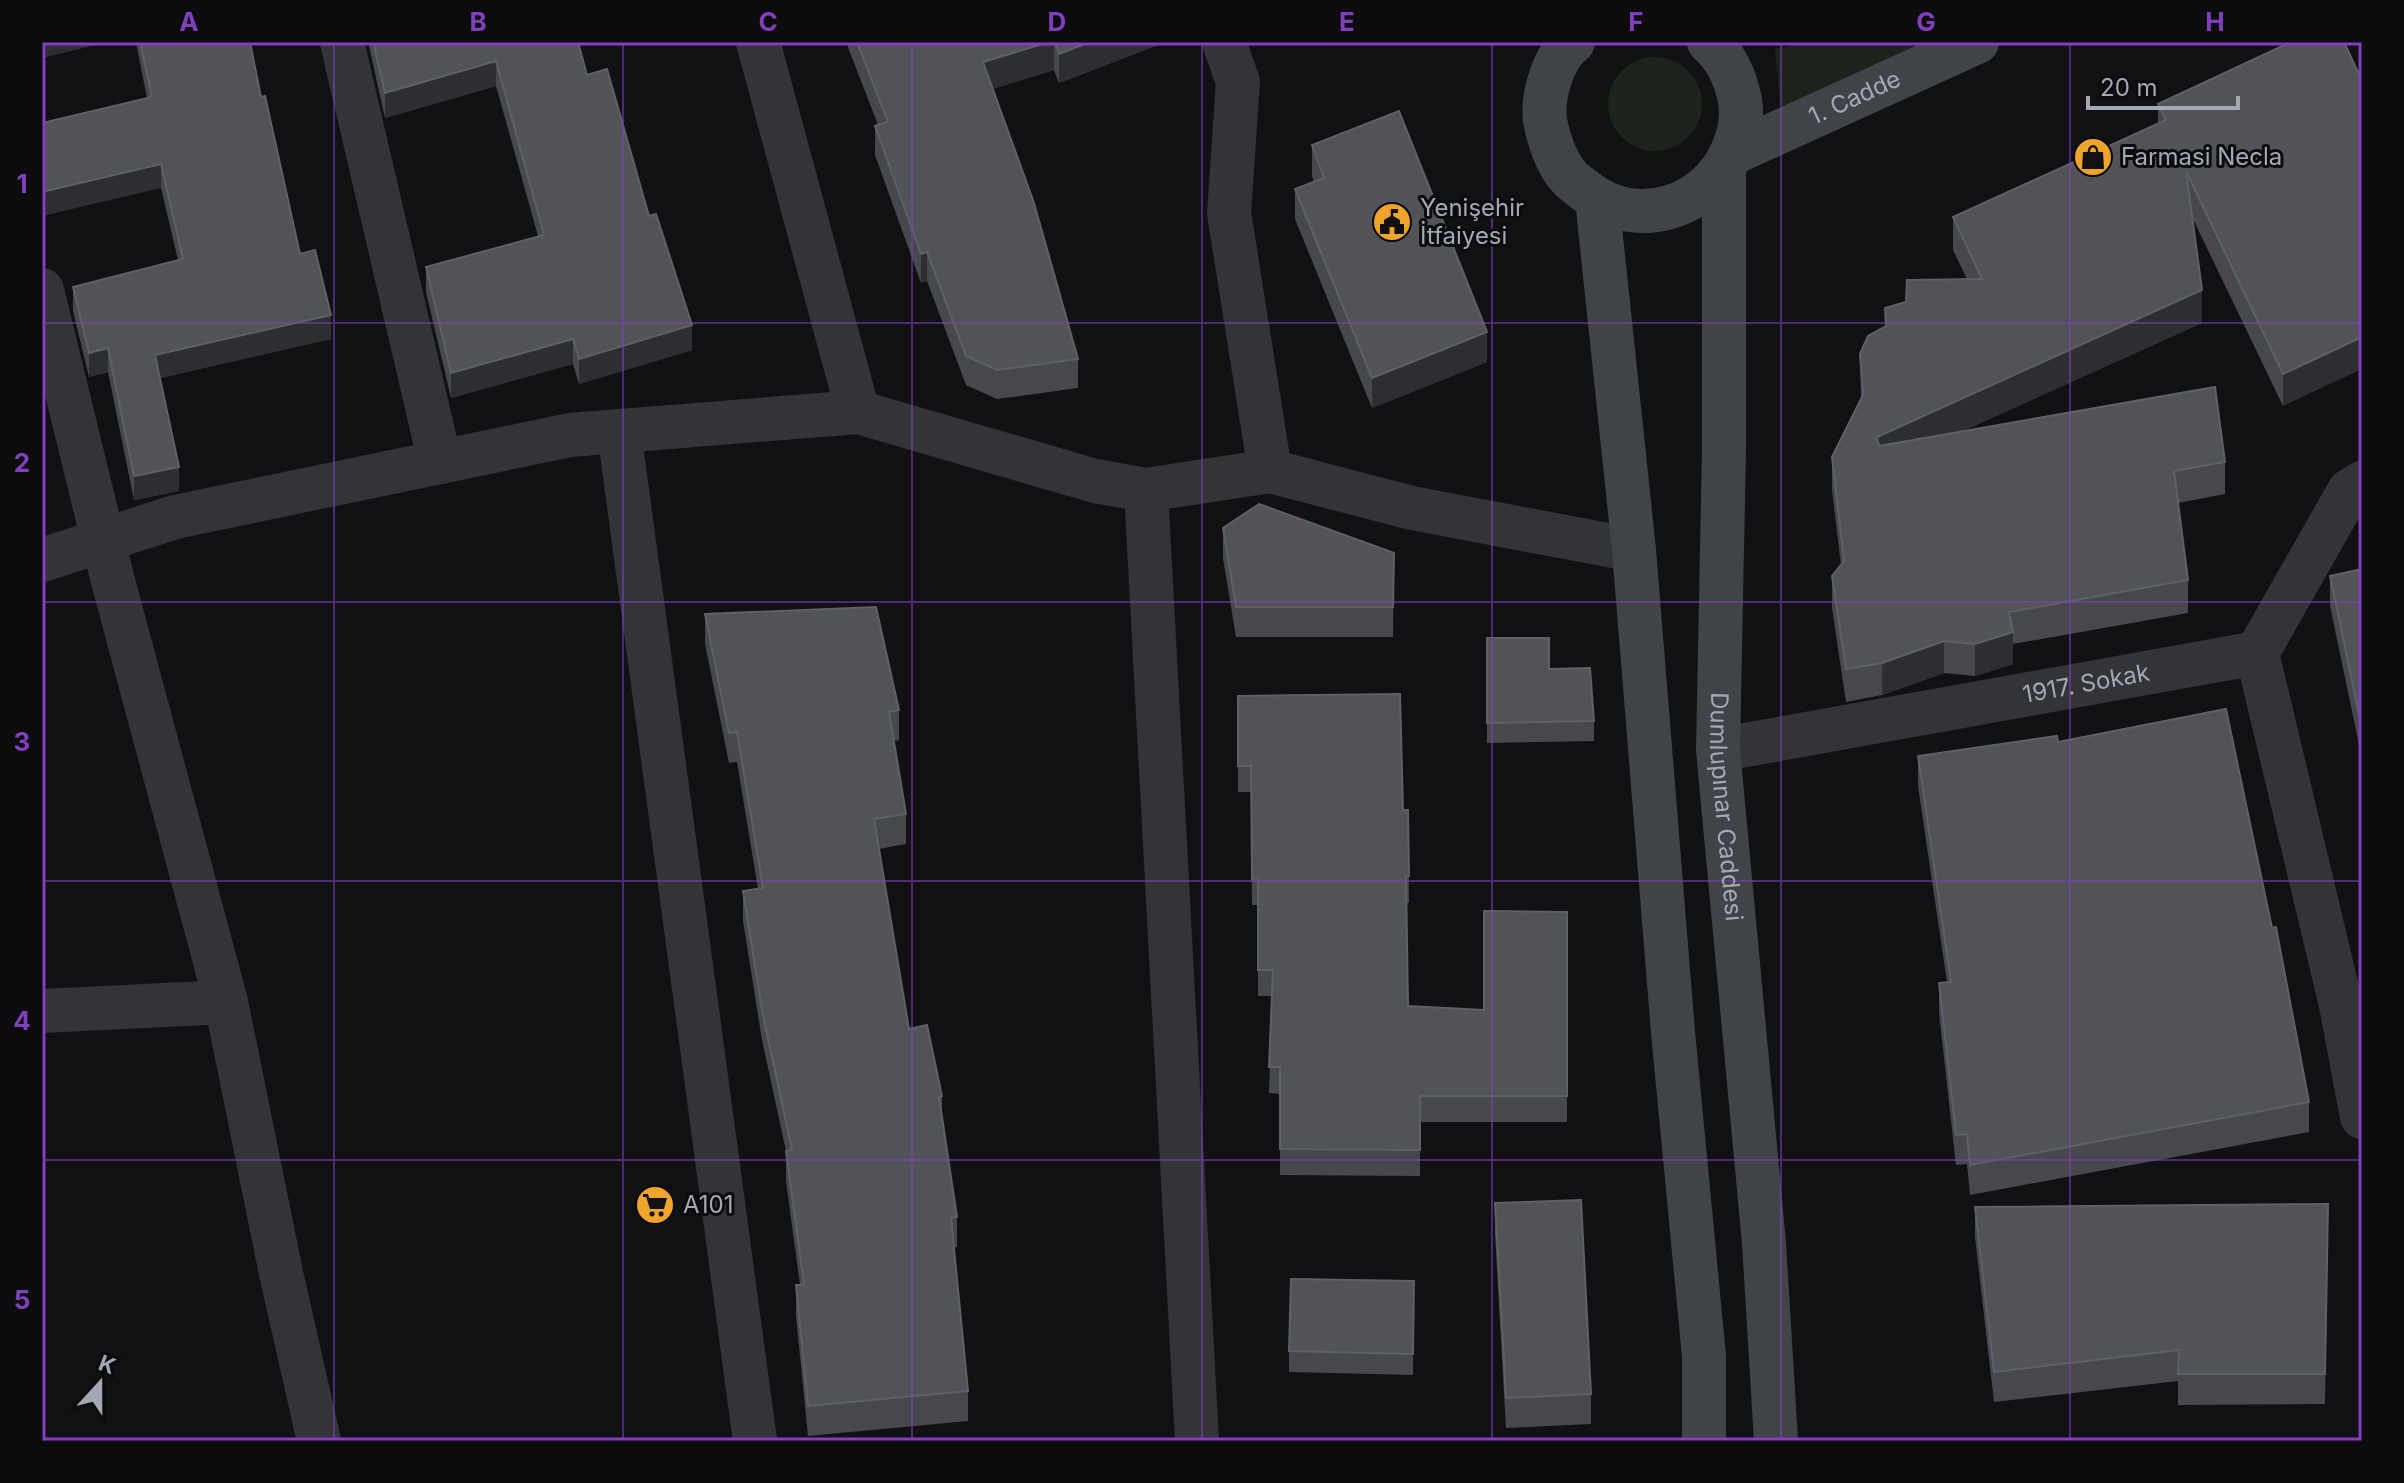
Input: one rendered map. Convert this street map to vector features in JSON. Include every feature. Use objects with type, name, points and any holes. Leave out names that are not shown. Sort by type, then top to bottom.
[{"type":"street","points":[[342,42],[440,462]]},
{"type":"street","points":[[758,42],[858,412]]},
{"type":"street","points":[[1224,42],[1238,82],[1229,213],[1270,471]]},
{"type":"street","name":"Dumlupınar Caddesi","points":[[1709,42],[1720,51],[1735,79],[1742,110],[1738,140],[1728,161],[1718,750],[1764,1243],[1776,1441]]},
{"type":"street","name":"1. Cadde","points":[[1597,199],[1622,209],[1651,211],[1679,204],[1704,190],[1728,161],[1977,42]]},
{"type":"street","points":[[1567,44],[1549,83],[1545,116],[1551,149],[1569,178],[1597,199],[1634,550],[1673,1032],[1704,1356],[1704,1441]]},
{"type":"street","points":[[42,290],[103,540],[226,1002],[319,1441]]},
{"type":"street","points":[[42,560],[175,517],[570,435],[858,412],[1095,481],[1146,490],[1270,471],[1412,508],[1634,550]]},
{"type":"street","points":[[619,431],[755,1441]]},
{"type":"street","points":[[2362,483],[2349,491],[2257,653],[2351,1004],[2362,1117]]},
{"type":"street","points":[[1146,490],[1197,1441]]},
{"type":"street","name":"1917. Sokak","points":[[1718,750],[2257,653]]},
{"type":"street","points":[[42,1011],[226,1002]]},
{"type":"shaded area","points":[[1811,42],[1939,42],[1782,122],[1775,49]]},
{"type":"shaded area","points":[[1655,57],[1673,61],[1688,71],[1698,86],[1702,104],[1698,122],[1688,137],[1673,147],[1655,151],[1637,147],[1622,137],[1612,122],[1608,104],[1612,86],[1622,71],[1637,61]]},
{"type":"building","points":[[140,42],[250,42],[300,254],[315,250],[331,315],[155,355],[179,467],[134,476],[108,348],[89,353],[73,287],[183,259],[161,164],[42,192],[42,123],[152,97]]},
{"type":"building","points":[[373,42],[578,42],[587,75],[607,69],[649,216],[656,214],[692,325],[579,359],[573,339],[451,373],[426,267],[544,235],[496,61],[385,93]]},
{"type":"building","points":[[857,42],[1049,42],[983,62],[1034,203],[1078,359],[997,370],[966,356],[927,252],[921,254],[875,126],[888,122]]},
{"type":"building","points":[[1055,42],[1090,42],[1059,54]]},
{"type":"building","points":[[2291,42],[2344,42],[2362,81],[2362,337],[2283,374],[2186,171],[2202,290],[1877,437],[1879,446],[2215,387],[2225,462],[2174,471],[2188,580],[2009,612],[2013,632],[1975,644],[1944,641],[1882,663],[1846,669],[1832,576],[1844,561],[1832,457],[1863,395],[1860,354],[1868,336],[1886,326],[1885,308],[1906,302],[1907,280],[1982,279],[1953,217],[2166,120],[2158,104]]},
{"type":"building","points":[[1399,111],[1487,332],[1372,378],[1295,189],[1324,178],[1312,145]]},
{"type":"building","points":[[1259,504],[1394,553],[1393,607],[1236,607],[1223,528]]},
{"type":"building","points":[[2362,569],[2362,729],[2330,576]]},
{"type":"building","points":[[876,607],[899,710],[889,712],[906,814],[874,819],[909,1029],[927,1025],[942,1096],[939,1097],[957,1217],[951,1218],[968,1391],[808,1406],[796,1285],[804,1285],[786,1151],[792,1150],[762,1010],[743,891],[763,888],[737,732],[729,733],[705,614]]},
{"type":"building","points":[[1487,638],[1549,638],[1549,669],[1590,668],[1594,721],[1487,723]]},
{"type":"building","points":[[1400,694],[1403,810],[1408,810],[1408,1006],[1484,1010],[1484,911],[1567,912],[1567,1096],[1420,1096],[1420,1150],[1280,1149],[1280,1067],[1269,1067],[1273,970],[1258,970],[1258,878],[1252,879],[1251,766],[1238,766],[1238,696]]},
{"type":"building","points":[[2226,709],[2272,928],[2276,927],[2309,1102],[1970,1165],[1967,1134],[1956,1135],[1939,983],[1951,982],[1918,756],[2057,736],[2058,742]]},
{"type":"building","points":[[1581,1200],[1591,1394],[1506,1398],[1495,1203]]},
{"type":"building","points":[[2328,1204],[2325,1374],[2178,1374],[2179,1350],[1994,1372],[1975,1207]]},
{"type":"building","points":[[1291,1279],[1414,1281],[1413,1354],[1289,1351]]},
{"type":"place","name":"Farmasi Necla","points":[[2093,157]]},
{"type":"place","name":"Yenişehir İtfaiyesi","points":[[1392,222]]},
{"type":"place","name":"A101","points":[[655,1205]]}]
